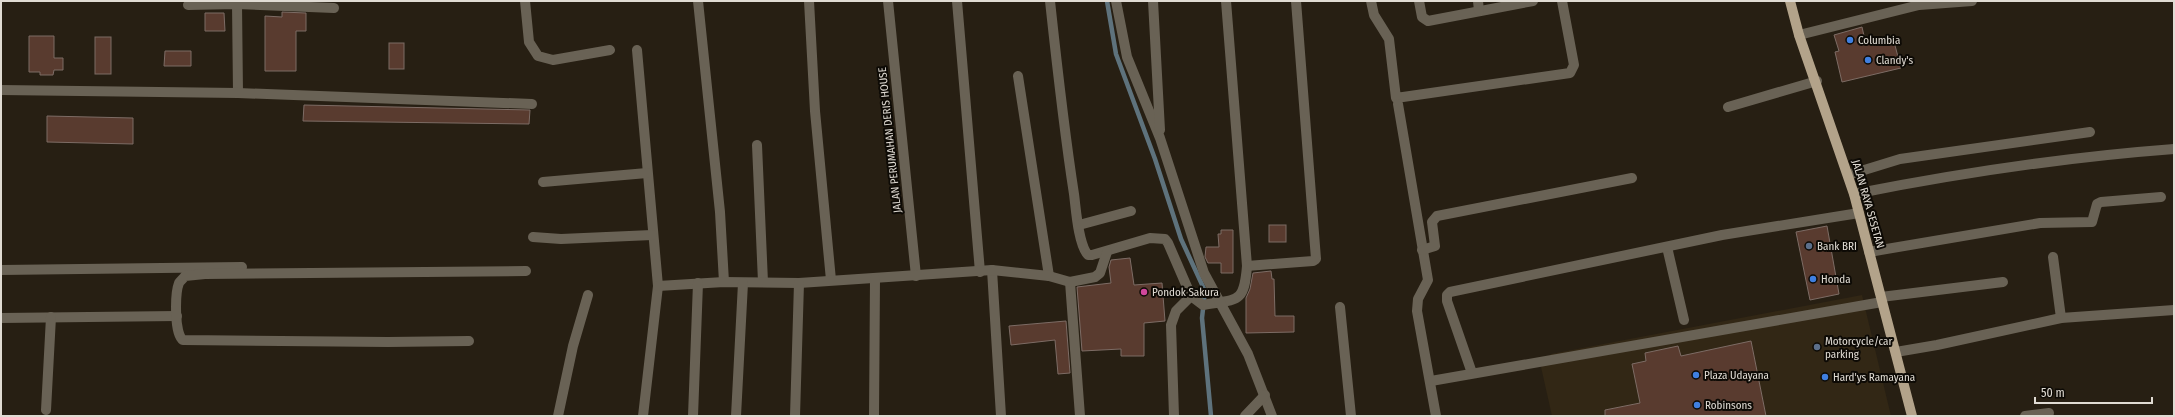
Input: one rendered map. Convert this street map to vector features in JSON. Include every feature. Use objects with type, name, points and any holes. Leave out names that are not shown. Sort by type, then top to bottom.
[{"type":"main road","name":"JALAN RAYA SESETAN","points":[[1790,1],[1799,35],[1817,81],[1854,194],[1912,416]]},
{"type":"street","points":[[524,1],[529,42],[538,56],[553,60],[610,50]]},
{"type":"street","points":[[698,1],[720,212],[724,282]]},
{"type":"street","points":[[809,1],[815,111],[831,280]]},
{"type":"street","name":"JALAN PERUMAHAN DERIS HOUSE","points":[[888,1],[916,276]]},
{"type":"street","points":[[957,1],[980,272]]},
{"type":"street","points":[[1050,1],[1062,116],[1079,225],[1085,252],[1088,255],[1107,252],[1150,238],[1165,239],[1191,296],[1203,305],[1234,299],[1243,294],[1245,287],[1246,266],[1226,1]]},
{"type":"street","points":[[1116,1],[1127,57],[1160,138],[1204,273],[1218,302],[1248,354],[1272,416]]},
{"type":"street","points":[[1153,1],[1160,138]]},
{"type":"street","points":[[1246,266],[1313,261],[1317,256],[1296,1]]},
{"type":"street","points":[[1371,1],[1374,15],[1389,40],[1396,98],[1570,73],[1574,65],[1562,1]]},
{"type":"street","points":[[1419,1],[1422,17],[1428,21],[1478,6],[1533,1]]},
{"type":"street","points":[[1799,35],[1919,5],[1972,1]]},
{"type":"street","points":[[237,4],[238,93]]},
{"type":"street","points":[[188,5],[237,4],[334,8]]},
{"type":"street","points":[[637,50],[652,235],[658,286],[643,416]]},
{"type":"street","points":[[1018,76],[1049,276]]},
{"type":"street","points":[[1728,107],[1817,81]]},
{"type":"street","points":[[1,90],[238,93],[532,104]]},
{"type":"street","points":[[1398,104],[1428,280],[1418,299],[1418,311],[1436,416]]},
{"type":"street","points":[[1848,175],[1900,159],[2090,132]]},
{"type":"street","points":[[757,145],[763,282]]},
{"type":"street","points":[[1854,194],[2024,165],[2104,155],[2174,149]]},
{"type":"street","points":[[543,182],[647,173]]},
{"type":"street","points":[[1422,250],[1435,246],[1432,222],[1436,216],[1632,178]]},
{"type":"street","points":[[1869,252],[2040,223],[2092,222],[2097,204],[2101,202],[2161,197]]},
{"type":"street","points":[[1079,225],[1131,211]]},
{"type":"street","points":[[1472,373],[1447,301],[1447,295],[1450,292],[1730,234],[1859,213]]},
{"type":"street","points":[[533,237],[561,239],[652,235]]},
{"type":"street","points":[[1667,247],[1684,320]]},
{"type":"street","points":[[658,286],[724,282],[799,283],[992,270],[1049,276],[1070,282],[1095,277],[1100,273],[1107,252]]},
{"type":"street","points":[[2053,257],[2061,318]]},
{"type":"street","points":[[1,270],[242,267]]},
{"type":"street","points":[[992,270],[1001,416]]},
{"type":"street","points":[[469,340],[388,342],[187,340],[179,337],[176,328],[179,283],[185,276],[205,274],[526,271]]},
{"type":"street","points":[[874,416],[875,278]]},
{"type":"street","points":[[1070,282],[1080,416]]},
{"type":"street","points":[[1431,381],[1472,373],[1652,346],[1881,300],[2003,282]]},
{"type":"street","points":[[693,416],[698,283]]},
{"type":"street","points":[[736,416],[743,283]]},
{"type":"street","points":[[795,416],[799,283]]},
{"type":"street","points":[[558,416],[573,346],[588,295]]},
{"type":"street","points":[[1174,416],[1171,325],[1176,311],[1191,296]]},
{"type":"street","points":[[1340,308],[1351,416]]},
{"type":"street","points":[[1896,352],[1937,345],[2061,318],[2174,310]]},
{"type":"street","points":[[1,318],[177,316]]},
{"type":"street","points":[[46,410],[51,317]]},
{"type":"street","points":[[1245,416],[1264,394]]},
{"type":"street","points":[[2025,416],[2049,413]]},
{"type":"shaded area","name":"Plaza Udayana","points":[[1862,295],[1891,416],[1552,416],[1541,367],[1551,354]]},
{"type":"building","points":[[282,12],[306,13],[306,31],[296,31],[296,71],[265,71],[265,16],[282,17]]},
{"type":"building","points":[[205,13],[224,13],[225,31],[205,31]]},
{"type":"building","name":"Clandy's","points":[[1862,27],[1866,45],[1893,38],[1901,68],[1842,82],[1835,52],[1839,51],[1834,35]]},
{"type":"building","points":[[29,36],[54,36],[54,58],[63,58],[63,70],[54,70],[53,75],[40,75],[40,72],[29,72]]},
{"type":"building","points":[[95,37],[111,37],[111,74],[95,74]]},
{"type":"building","points":[[389,43],[404,43],[404,69],[389,69]]},
{"type":"building","points":[[165,51],[191,51],[191,66],[164,66]]},
{"type":"building","points":[[304,105],[530,110],[529,124],[303,121]]},
{"type":"building","points":[[47,116],[133,118],[133,144],[47,142]]},
{"type":"building","points":[[1269,225],[1286,225],[1286,242],[1269,242]]},
{"type":"building","points":[[1827,226],[1839,294],[1810,300],[1796,232]]},
{"type":"building","points":[[1221,230],[1233,230],[1233,273],[1221,273],[1221,263],[1208,263],[1205,257],[1206,247],[1219,247],[1218,234],[1221,234]]},
{"type":"building","points":[[1130,258],[1134,285],[1162,283],[1165,321],[1144,323],[1144,356],[1121,356],[1121,349],[1082,351],[1077,287],[1111,283],[1109,267],[1111,260]]},
{"type":"building","points":[[1271,271],[1272,279],[1274,279],[1275,316],[1294,316],[1294,332],[1246,333],[1246,298],[1250,289],[1253,273]]},
{"type":"building","points":[[1066,321],[1070,373],[1058,374],[1055,340],[1011,345],[1009,326]]},
{"type":"building","name":"Plaza Udayana","points":[[1751,341],[1766,416],[1605,416],[1605,410],[1640,403],[1632,364],[1646,361],[1645,353],[1678,346],[1681,356]]},
{"type":"waterway","points":[[1107,1],[1116,54],[1155,159],[1181,239],[1205,291],[1202,318],[1211,416]]},
{"type":"place","name":"Columbia","points":[[1850,40]]},
{"type":"place","name":"Clandy's","points":[[1868,60]]},
{"type":"place","name":"Bank BRI","points":[[1809,246]]},
{"type":"place","name":"Honda","points":[[1813,279]]},
{"type":"place","name":"Pondok Sakura","points":[[1144,292]]},
{"type":"place","name":"Motorcycle/car parking","points":[[1817,347]]},
{"type":"place","name":"Plaza Udayana","points":[[1696,375]]},
{"type":"place","name":"Hard'ys Ramayana","points":[[1825,377]]},
{"type":"place","name":"Robinsons","points":[[1697,405]]}]
